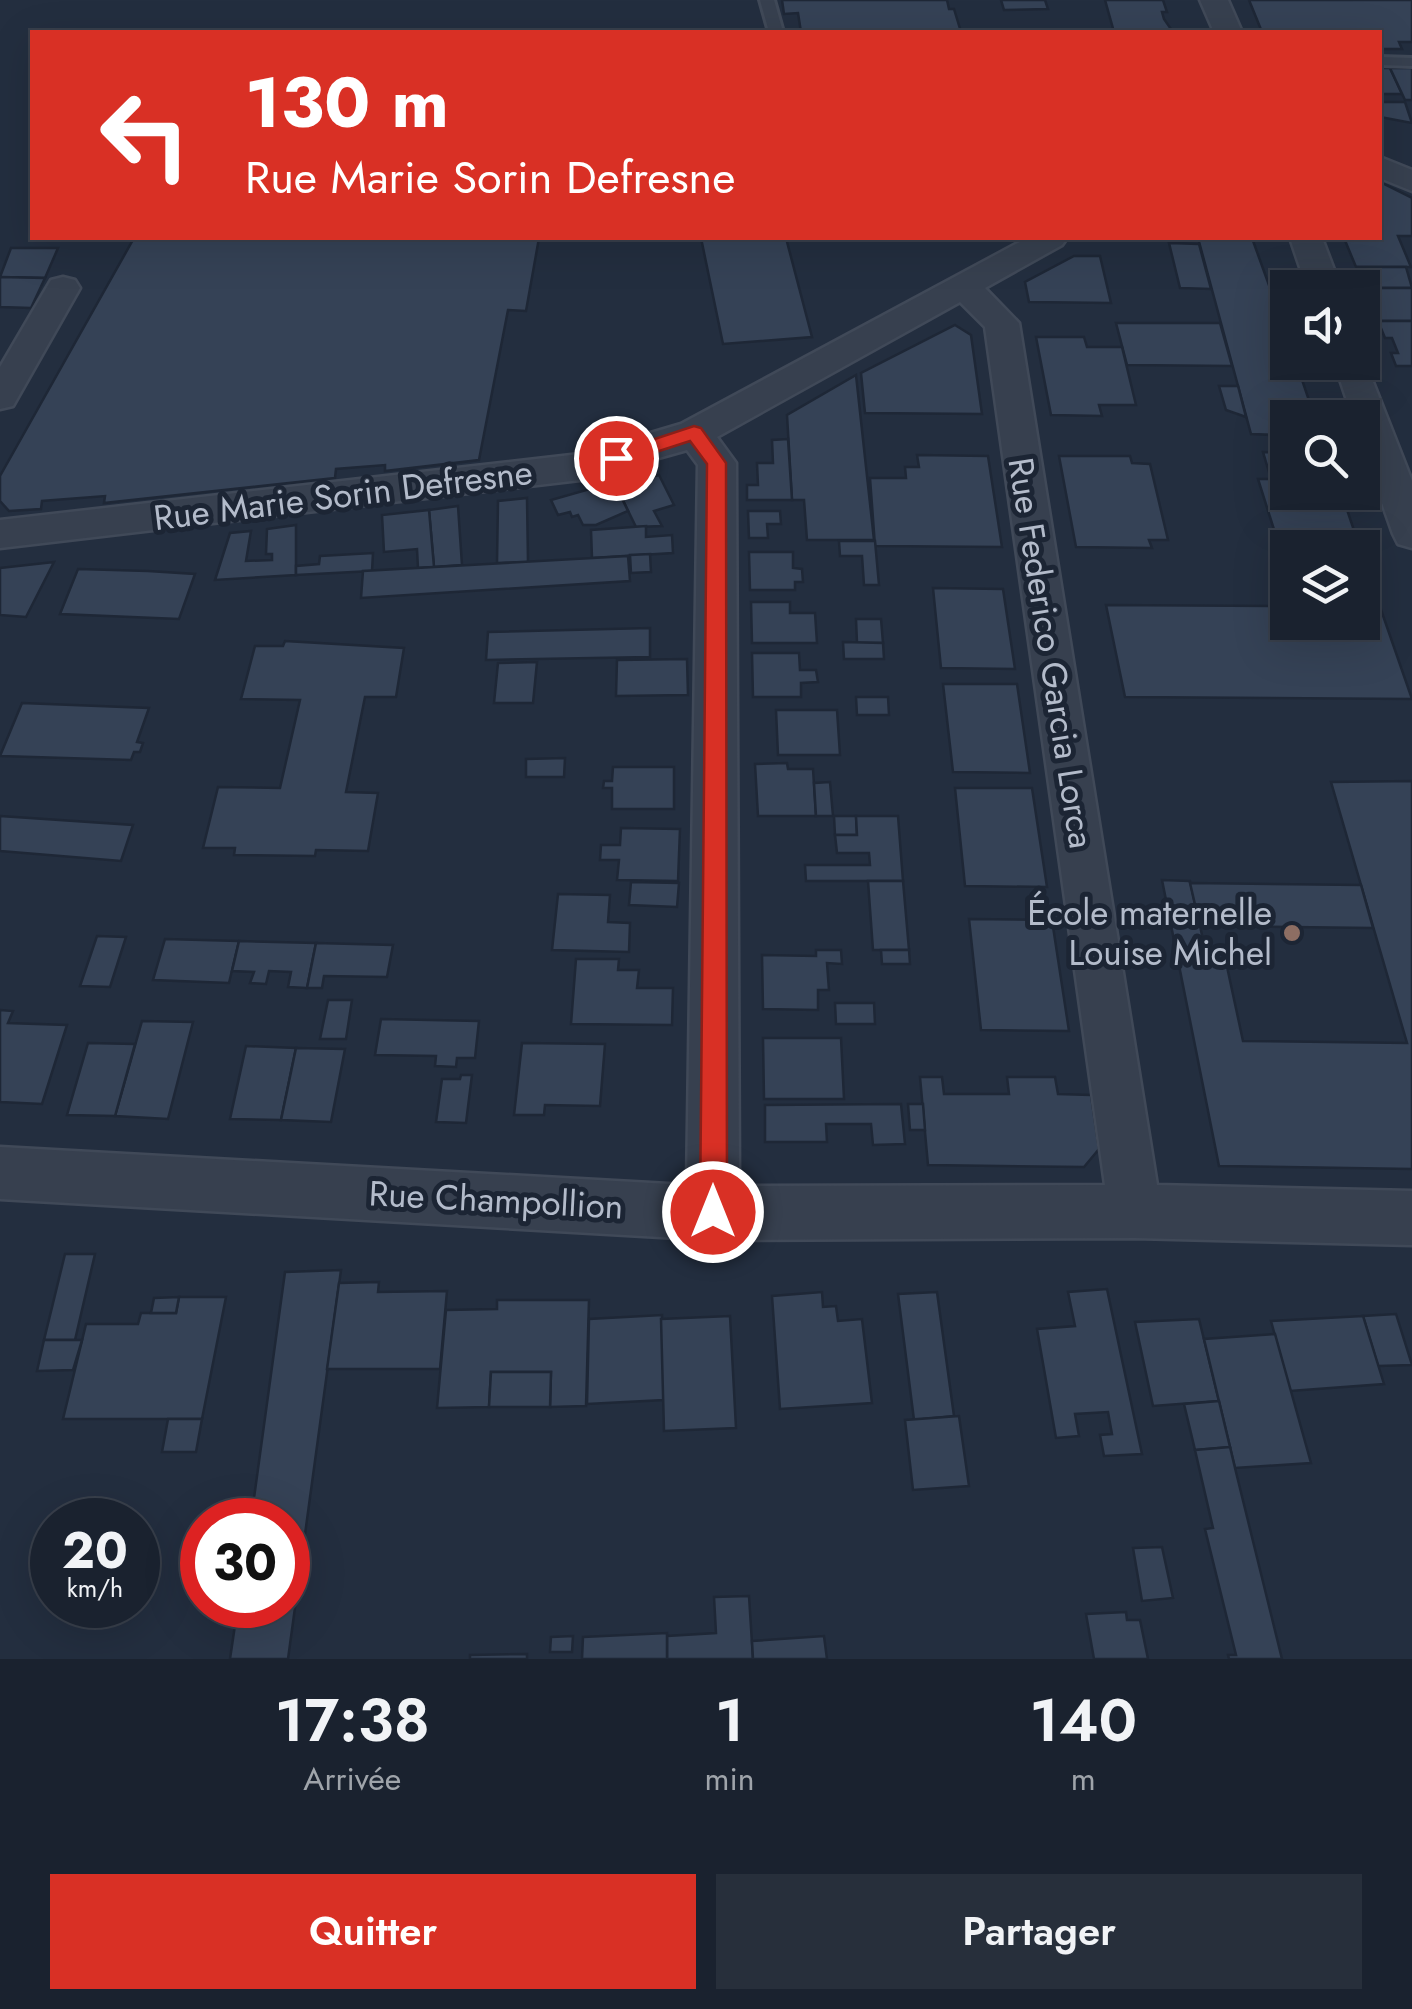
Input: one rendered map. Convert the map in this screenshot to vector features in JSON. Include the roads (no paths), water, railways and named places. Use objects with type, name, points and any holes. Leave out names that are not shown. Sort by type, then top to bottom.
[{"type":"street","points":[[1214,0],[1227,30]]},
{"type":"street","points":[[1382,167],[1412,182]]},
{"type":"street","name":"Rue Marie Sorin Defresne","points":[[0,534],[580,467],[652,449],[694,432],[1048,240]]},
{"type":"street","points":[[1307,240],[1318,270]]},
{"type":"street","points":[[0,397],[63,288]]},
{"type":"street","name":"Rue Federico Garcia Lorca","points":[[964,288],[1002,323],[1135,1211]]},
{"type":"street","points":[[1357,380],[1412,534]]},
{"type":"street","points":[[694,432],[716,463],[713,1212]]},
{"type":"street","name":"Rue Champollion","points":[[0,1173],[713,1212],[1135,1211],[1412,1218]]},
{"type":"lane","points":[[767,0],[775,30]]},
{"type":"lane","points":[[1382,61],[1412,62]]},
{"type":"place","name":"École maternelle Louise Michel","points":[[1292,933]]}]
